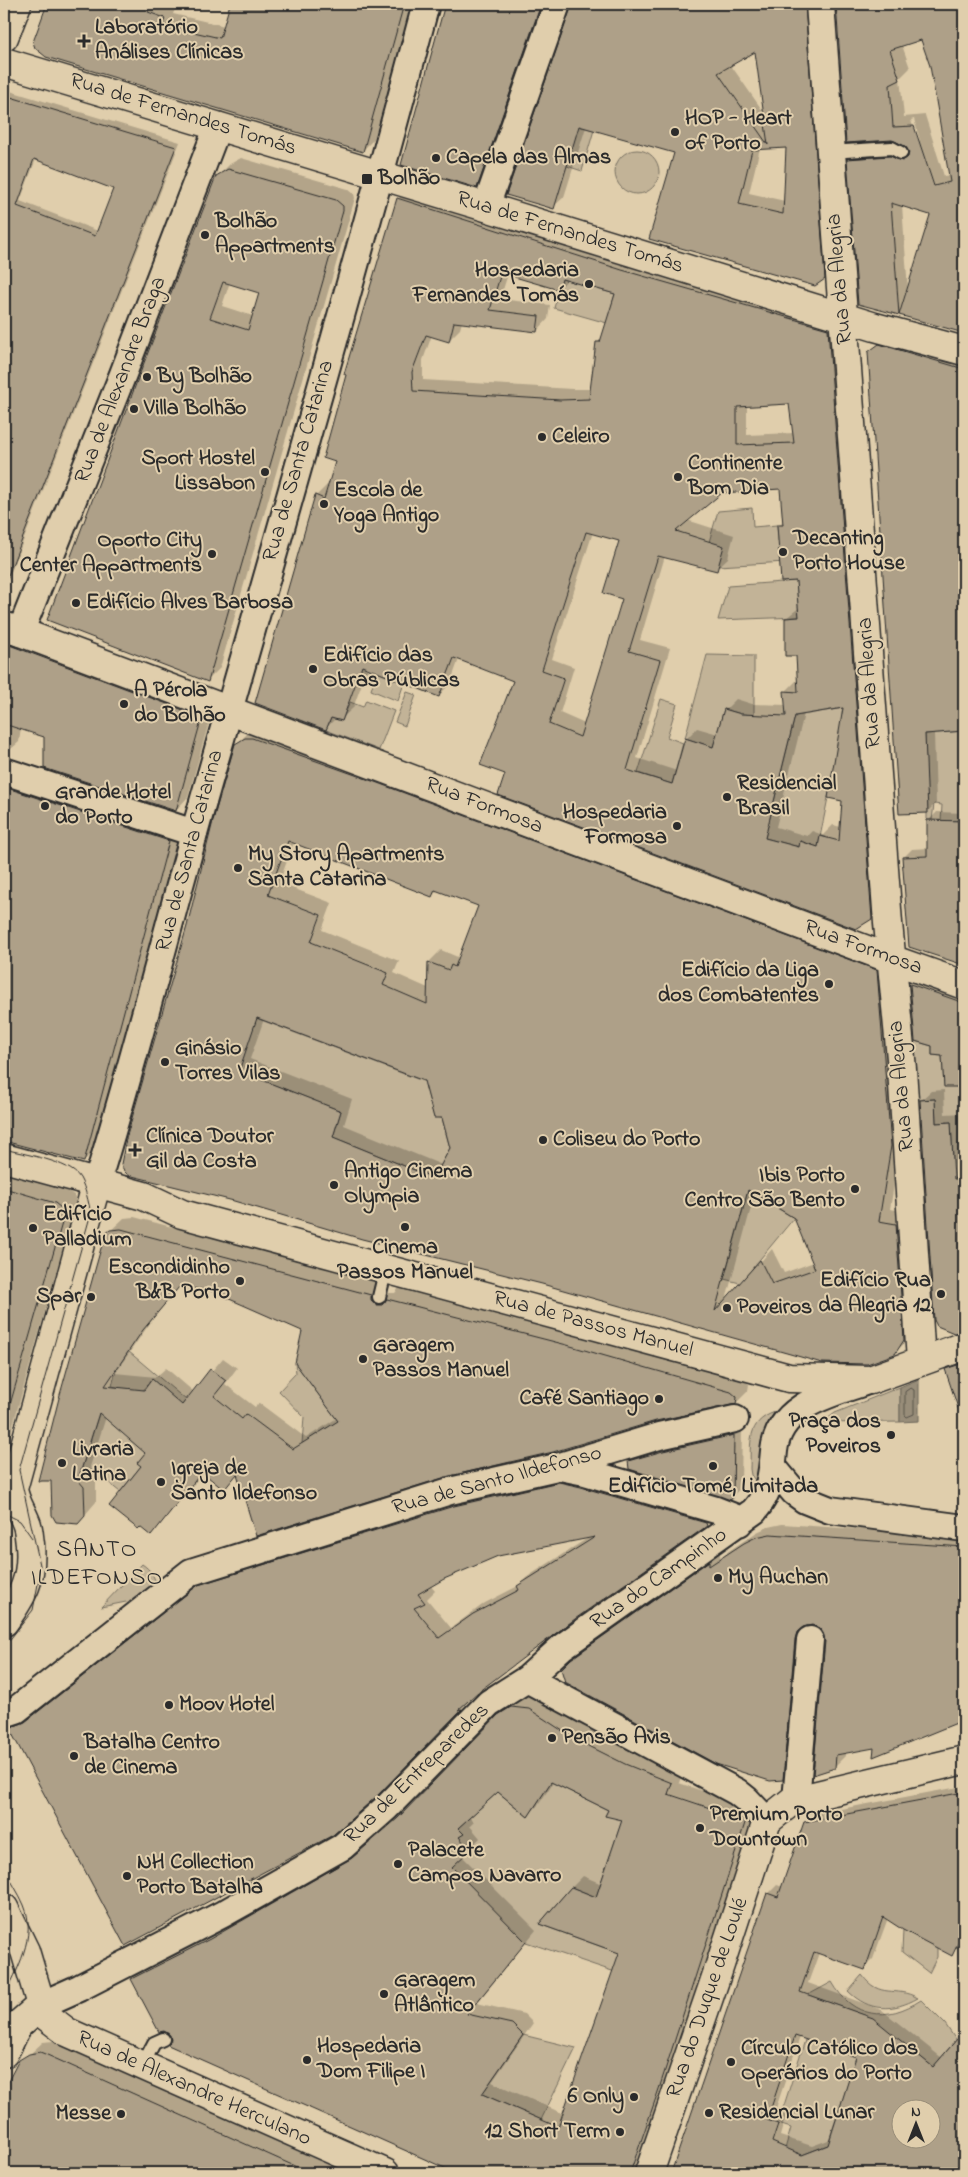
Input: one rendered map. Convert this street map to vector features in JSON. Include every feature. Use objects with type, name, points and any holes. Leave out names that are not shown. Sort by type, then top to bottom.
[{"type":"street","points":[[4,36],[17,4]]},
{"type":"street","name":"Rua de Santa Catarina","points":[[9,1497],[16,1480],[98,1182],[139,1042],[194,833],[380,175],[426,4]]},
{"type":"street","points":[[486,206],[557,4]]},
{"type":"street","name":"Rua da Alegria","points":[[820,4],[842,317],[904,1106],[921,1361]]},
{"type":"street","name":"Rua de Fernandes Tomás","points":[[4,62],[486,206],[842,317],[964,351]]},
{"type":"street","name":"Rua de Alexandre Braga","points":[[12,630],[120,383],[218,126]]},
{"type":"street","name":"Rua Formosa","points":[[12,630],[964,985]]},
{"type":"street","points":[[4,772],[194,833]]},
{"type":"street","name":"Rua de Passos Manuel","points":[[4,1158],[144,1196],[182,1214],[789,1378],[870,1380]]},
{"type":"street","points":[[964,1346],[804,1404],[789,1417],[780,1430],[774,1449],[774,1468],[794,1492],[805,1500],[830,1510],[964,1528]]},
{"type":"street","name":"Rua de Santo Ildefonso","points":[[4,1714],[16,1710],[191,1572],[450,1491],[557,1466],[659,1436],[734,1419]]},
{"type":"street","points":[[557,1466],[585,1472],[716,1510],[734,1517],[739,1523]]},
{"type":"street","name":"Rua do Campinho","points":[[527,1679],[562,1647],[739,1523],[763,1502],[774,1468]]},
{"type":"street","points":[[4,1622],[19,1601],[30,1576],[31,1560],[28,1532],[9,1497]]},
{"type":"street","points":[[796,1800],[810,1640]]},
{"type":"street","points":[[527,1679],[737,1792],[767,1821],[782,1807],[796,1800],[964,1760]]},
{"type":"street","name":"Rua de Entreparedes","points":[[41,2005],[79,1988],[215,1918],[342,1847],[387,1808],[487,1705],[527,1679]]},
{"type":"street","name":"Rua do Duque de Loulé","points":[[649,2173],[767,1821]]},
{"type":"street","points":[[4,1908],[25,1950],[41,2005],[18,2025],[4,2053]]},
{"type":"street","name":"Rua de Alexandre Herculano","points":[[41,2005],[46,2016],[67,2032],[385,2173]]},
{"type":"lane","points":[[830,152],[897,148]]},
{"type":"lane","points":[[379,1297],[386,1268]]},
{"type":"lane","points":[[142,2066],[154,2042],[163,2038]]},
{"type":"shaded area","points":[[578,126],[594,130],[582,171],[567,166]]},
{"type":"shaded area","points":[[641,150],[653,156],[658,163],[658,181],[653,188],[646,193],[633,194],[625,191],[618,184],[615,168],[618,160],[625,153]]},
{"type":"shaded area","points":[[562,279],[615,294],[607,323],[554,308]]},
{"type":"shaded area","points":[[752,508],[753,527],[777,525],[778,541],[784,541],[786,562],[718,566],[709,542],[718,511]]},
{"type":"shaded area","points":[[796,581],[799,617],[718,620],[728,586]]},
{"type":"shaded area","points":[[707,655],[754,656],[754,715],[741,714],[724,709],[713,747],[685,738]]},
{"type":"shaded area","points":[[362,666],[404,683],[398,701],[371,690],[374,680],[359,675]]},
{"type":"shaded area","points":[[407,692],[416,695],[405,726],[395,722]]},
{"type":"shaded area","points":[[661,699],[677,704],[667,737],[683,743],[672,784],[638,773]]},
{"type":"shaded area","points":[[366,700],[394,711],[379,750],[326,730],[331,718],[342,721],[350,702],[363,707]]},
{"type":"shaded area","points":[[844,708],[818,847],[800,841],[799,847],[765,838],[795,716]]},
{"type":"shaded area","points":[[964,731],[964,821],[941,821],[942,805],[934,804],[932,820],[927,820],[927,799],[898,799],[897,780],[926,778],[925,734]]},
{"type":"shaded area","points":[[256,1018],[428,1083],[425,1084],[434,1117],[442,1118],[450,1148],[434,1178],[333,1137],[341,1111],[238,1071]]},
{"type":"shaded area","points":[[914,1041],[932,1046],[932,1055],[942,1056],[944,1086],[964,1087],[964,1179],[954,1179],[951,1122],[936,1123],[935,1099],[918,1100]]},
{"type":"shaded area","points":[[748,1191],[767,1197],[767,1202],[794,1218],[746,1276],[752,1286],[724,1279]]},
{"type":"shaded area","points":[[128,1351],[186,1400],[138,1463],[141,1466],[120,1492],[104,1479],[78,1480],[101,1407],[122,1388],[112,1386],[117,1367]],"holes":[[[152,1379],[174,1399],[113,1425]]]},
{"type":"shaded area","points":[[436,1355],[442,1366],[452,1362],[454,1366],[460,1361],[470,1384],[496,1373],[504,1388],[472,1401],[462,1374],[450,1378],[446,1369],[375,1417],[386,1438],[359,1452],[355,1447],[346,1453],[327,1428],[302,1444],[304,1417],[279,1391],[296,1373],[295,1363],[344,1429],[370,1413],[370,1400]]},
{"type":"shaded area","points":[[900,1387],[900,1422],[822,1423],[835,1413]]},
{"type":"shaded area","points":[[775,1412],[766,1428],[764,1437],[759,1485],[751,1475],[750,1469],[752,1435],[759,1421]]},
{"type":"shaded area","points":[[142,1564],[152,1573],[157,1586],[141,1599],[101,1607]]},
{"type":"shaded area","points":[[551,1782],[608,1810],[605,1816],[624,1815],[596,1897],[571,1887],[539,1924],[605,1948],[639,1936],[618,1973],[526,1942],[465,1881],[448,1871],[459,1837],[463,1834],[458,1828],[498,1792],[528,1817]]},
{"type":"shaded area","points":[[962,1854],[964,1855],[964,1896],[937,1948],[937,1957],[929,1973],[902,1952],[903,1930]]},
{"type":"shaded area","points":[[862,1975],[869,1983],[882,1990],[902,1992],[918,1998],[899,2006],[882,2008],[864,2003],[848,1991]]},
{"type":"shaded area","points":[[832,1982],[850,2004],[860,2010],[872,2013],[896,2012],[921,2000],[945,2024],[956,2040],[933,2067],[869,2017],[808,1995]]},
{"type":"shaded area","points":[[523,2035],[576,2048],[541,2120],[482,2094]]},
{"type":"shaded area","points":[[805,2040],[857,2057],[829,2140],[833,2143],[802,2155],[785,2149],[791,2128],[778,2124]]},
{"type":"water","points":[[919,1379],[919,1421],[900,1422],[900,1387]]},
{"type":"building","points":[[47,4],[150,4],[148,12],[165,18],[163,25],[220,38],[230,4],[404,4],[363,152],[46,57],[35,48],[33,42]]},
{"type":"building","points":[[445,4],[541,4],[477,188],[401,165]]},
{"type":"building","name":"HOP - Heart of Porto","points":[[572,4],[805,4],[825,279],[815,286],[649,239],[674,153],[579,126],[554,209],[506,195]],"holes":[[[755,52],[768,145],[718,73]],[[786,148],[783,214],[739,204],[752,150]]]},
{"type":"building","points":[[836,4],[964,4],[964,333],[858,304],[847,159],[890,156],[902,161],[908,157],[909,152],[905,146],[892,140],[846,143]],"holes":[[[921,40],[930,66],[950,182],[934,186],[914,126],[893,127],[890,85],[900,80],[890,50]],[[891,203],[930,215],[899,315]]]},
{"type":"building","points":[[4,95],[176,147],[4,582]],"holes":[[[34,159],[113,189],[95,236],[17,206]]]},
{"type":"building","points":[[228,169],[336,200],[343,206],[343,211],[208,682],[47,620],[216,176]],"holes":[[[223,282],[259,293],[248,330],[210,318]]]},
{"type":"building","points":[[397,198],[622,270],[828,329],[872,919],[856,929],[498,795],[505,774],[480,765],[513,681],[454,658],[439,697],[362,666],[342,721],[331,718],[326,730],[255,703],[315,495],[324,499],[335,462],[323,458],[346,375],[344,374]],"holes":[[[501,273],[559,290],[562,279],[615,294],[600,342],[596,342],[589,399],[560,400],[413,391],[412,372],[426,335],[449,342],[454,322],[537,332],[539,316],[490,310]],[[789,404],[794,443],[737,445],[737,407]],[[780,489],[783,525],[777,525],[781,582],[796,581],[799,617],[785,618],[785,656],[796,656],[798,692],[784,691],[786,716],[741,714],[724,709],[713,747],[685,738],[672,784],[627,770],[660,660],[629,651],[658,556],[717,571],[724,546],[676,531],[722,493]],[[586,532],[619,541],[603,593],[622,599],[580,737],[549,724],[564,678],[542,670]],[[843,708],[828,798],[842,801],[839,841],[820,836],[818,847],[800,841],[799,847],[765,838],[795,716]]]},
{"type":"building","points":[[879,344],[964,369],[964,731],[925,734],[928,813],[899,814],[868,352]]},
{"type":"building","points":[[4,643],[202,717],[176,811],[44,768],[44,737],[4,724]]},
{"type":"building","points":[[245,738],[252,738],[375,782],[877,970],[891,1146],[879,1221],[896,1224],[904,1340],[895,1354],[867,1364],[822,1363],[542,1284],[362,1239],[234,1201],[128,1175],[121,1164],[126,1139],[187,926],[215,813],[235,744]],"holes":[[[288,841],[432,897],[435,890],[478,906],[455,967],[451,965],[449,970],[428,962],[427,1004],[383,985],[388,973],[311,942],[321,915],[268,895]],[[257,1018],[424,1081],[434,1118],[442,1118],[450,1148],[434,1178],[333,1137],[341,1111],[239,1071]],[[748,1190],[794,1218],[815,1269],[772,1284],[760,1260],[715,1311]]]},
{"type":"building","points":[[4,787],[169,841],[84,1162],[4,1141]]},
{"type":"building","points":[[927,820],[964,821],[964,965],[909,947],[902,857],[927,856]]},
{"type":"building","points":[[910,984],[964,1003],[964,1087],[944,1087],[942,1056],[932,1055],[932,1046],[915,1041]]},
{"type":"building","points":[[935,1099],[936,1123],[951,1122],[954,1179],[964,1179],[964,1331],[954,1333],[937,1326],[934,1320],[920,1100]]},
{"type":"building","points":[[4,1188],[55,1203],[61,1208],[64,1216],[9,1408],[4,1407]]},
{"type":"building","points":[[121,1229],[371,1295],[371,1300],[377,1305],[382,1305],[387,1299],[567,1345],[731,1392],[737,1397],[736,1404],[656,1421],[553,1452],[446,1477],[256,1536],[237,1474],[224,1490],[202,1472],[151,1536],[140,1527],[138,1529],[109,1506],[141,1466],[137,1463],[145,1453],[99,1413],[78,1480],[84,1487],[85,1516],[78,1524],[56,1522],[52,1515],[51,1481],[38,1481],[105,1234],[110,1230]],"holes":[[[179,1287],[209,1290],[302,1331],[295,1363],[338,1421],[293,1449],[246,1414],[242,1419],[214,1396],[226,1381],[210,1369],[182,1405],[152,1379],[144,1390],[105,1386],[143,1330]]]},
{"type":"building","points":[[964,1363],[964,1417],[961,1417],[945,1369]]},
{"type":"building","points":[[734,1435],[733,1498],[730,1500],[629,1469],[628,1461]]},
{"type":"building","points":[[559,1482],[706,1523],[707,1526],[575,1619],[478,1692],[458,1710],[462,1709],[377,1796],[333,1835],[125,1946],[9,1728],[25,1722],[198,1585],[454,1506]],"holes":[[[595,1537],[517,1586],[519,1590],[473,1614],[439,1638],[414,1608],[425,1603],[418,1594],[444,1579],[498,1556]]]},
{"type":"building","points":[[770,1534],[964,1547],[964,1720],[873,1757],[874,1748],[836,1755],[835,1768],[813,1775],[825,1641],[823,1633],[819,1628],[812,1625],[803,1627],[797,1632],[795,1639],[783,1780],[770,1781],[716,1764],[565,1682],[561,1669],[571,1659],[709,1561],[709,1566],[744,1543],[756,1537]]},
{"type":"building","points":[[511,1707],[529,1709],[575,1739],[625,1764],[672,1783],[668,1794],[746,1820],[630,2173],[456,2173],[168,2045],[171,2040],[170,2035],[164,2031],[159,2032],[131,1979],[210,1939],[352,1858],[398,1818],[498,1715]],"holes":[[[551,1782],[608,1810],[605,1816],[622,1820],[596,1897],[571,1887],[539,1924],[619,1953],[558,2127],[482,2094],[523,2035],[512,2024],[467,2014],[526,1942],[452,1867],[470,1850],[459,1837],[464,1834],[458,1828],[498,1792],[528,1817]]]},
{"type":"building","points":[[964,1792],[964,1931],[952,1956],[883,1917],[865,1970],[814,1952],[800,1992],[873,2018],[933,2067],[964,2031],[964,2173],[671,2173],[767,1893],[778,1897],[804,1822]],"holes":[[[795,2036],[856,2057],[828,2145],[802,2155],[772,2142],[778,2124],[767,2120]]]},
{"type":"building","points":[[40,2052],[310,2173],[4,2173],[4,2089],[19,2060],[29,2054]]},
{"type":"tram line","points":[[4,1149],[45,1159],[75,1172],[84,1186],[91,1213],[19,1470],[40,1565],[33,1610],[4,1647]]},
{"type":"tram line","points":[[4,1513],[20,1521],[32,1538]]},
{"type":"tram line","points":[[4,1868],[24,1905],[28,1929],[24,1952],[4,1997]]},
{"type":"place","name":"Laboratório Análises Clínicas","points":[[84,41]]},
{"type":"place","name":"HOP - Heart of Porto","points":[[675,132]]},
{"type":"place","name":"Capela das Almas","points":[[436,158]]},
{"type":"place","name":"Bolhão","points":[[367,179]]},
{"type":"place","name":"Bolhão Appartments","points":[[205,235]]},
{"type":"place","name":"Hospedaria Fernandes Tomás","points":[[589,284]]},
{"type":"place","name":"By Bolhão","points":[[147,377]]},
{"type":"place","name":"Villa Bolhão","points":[[134,409]]},
{"type":"place","name":"Celeiro","points":[[542,437]]},
{"type":"place","name":"Sport Hostel Lissabon","points":[[265,472]]},
{"type":"place","name":"Continente Bom Dia","points":[[678,477]]},
{"type":"place","name":"Escola de Yoga Antigo","points":[[324,504]]},
{"type":"place","name":"Decanting Porto House","points":[[783,552]]},
{"type":"place","name":"Oporto City Center Appartments","points":[[212,554]]},
{"type":"place","name":"Edifício Alves Barbosa","points":[[76,603]]},
{"type":"place","name":"Edifício das Obras Públicas","points":[[313,669]]},
{"type":"place","name":"A Pérola do Bolhão","points":[[124,704]]},
{"type":"place","name":"Residencial Brasil","points":[[727,797]]},
{"type":"place","name":"Grande Hotel do Porto","points":[[45,806]]},
{"type":"place","name":"Hospedaria Formosa","points":[[677,826]]},
{"type":"place","name":"My Story Apartments Santa Catarina","points":[[238,868]]},
{"type":"place","name":"Edifício da Liga dos Combatentes","points":[[829,984]]},
{"type":"place","name":"Ginásio Torres Vilas","points":[[165,1062]]},
{"type":"place","name":"Coliseu do Porto","points":[[543,1140]]},
{"type":"place","name":"Clínica Doutor Gil da Costa","points":[[135,1150]]},
{"type":"place","name":"Antigo Cinema Olympia","points":[[334,1185]]},
{"type":"place","name":"Ibis Porto Centro São Bento","points":[[855,1189]]},
{"type":"place","name":"Cinema Passos Manuel","points":[[405,1227]]},
{"type":"place","name":"Edifício Palladium","points":[[33,1228]]},
{"type":"place","name":"Escondidinho B&B Porto","points":[[240,1281]]},
{"type":"place","name":"Edifício Rua da Alegria 12","points":[[941,1294]]},
{"type":"place","name":"Spar","points":[[91,1297]]},
{"type":"place","name":"Poveiros","points":[[727,1308]]},
{"type":"place","name":"Garagem Passos Manuel","points":[[363,1359]]},
{"type":"place","name":"Café Santiago","points":[[659,1399]]},
{"type":"place","name":"Praça dos Poveiros","points":[[891,1435]]},
{"type":"place","name":"Livraria Latina","points":[[62,1463]]},
{"type":"place","name":"Edifício Tomé, Limitada","points":[[713,1466]]},
{"type":"place","name":"Igreja de Santo Ildefonso","points":[[161,1482]]},
{"type":"place","name":"My Auchan","points":[[718,1578]]},
{"type":"place","name":"Moov Hotel","points":[[169,1705]]},
{"type":"place","name":"Pensão Avis","points":[[552,1738]]},
{"type":"place","name":"Batalha Centro de Cinema","points":[[74,1756]]},
{"type":"place","name":"Premium Porto Downtown","points":[[700,1828]]},
{"type":"place","name":"Palacete Campos Navarro","points":[[398,1864]]},
{"type":"place","name":"NH Collection Porto Batalha","points":[[127,1876]]},
{"type":"place","name":"Garagem Atlântico","points":[[384,1994]]},
{"type":"place","name":"Hospedaria Dom Filipe I","points":[[307,2060]]},
{"type":"place","name":"Círculo Católico dos Operários do Porto","points":[[731,2062]]},
{"type":"place","name":"6 Only","points":[[634,2097]]},
{"type":"place","name":"Residencial Lunar","points":[[709,2113]]},
{"type":"place","name":"Messe","points":[[121,2114]]},
{"type":"place","name":"12 Short Term","points":[[620,2132]]},
{"type":"district","name":"SANTO ILDEFONSO","points":[[97,1564]]}]
